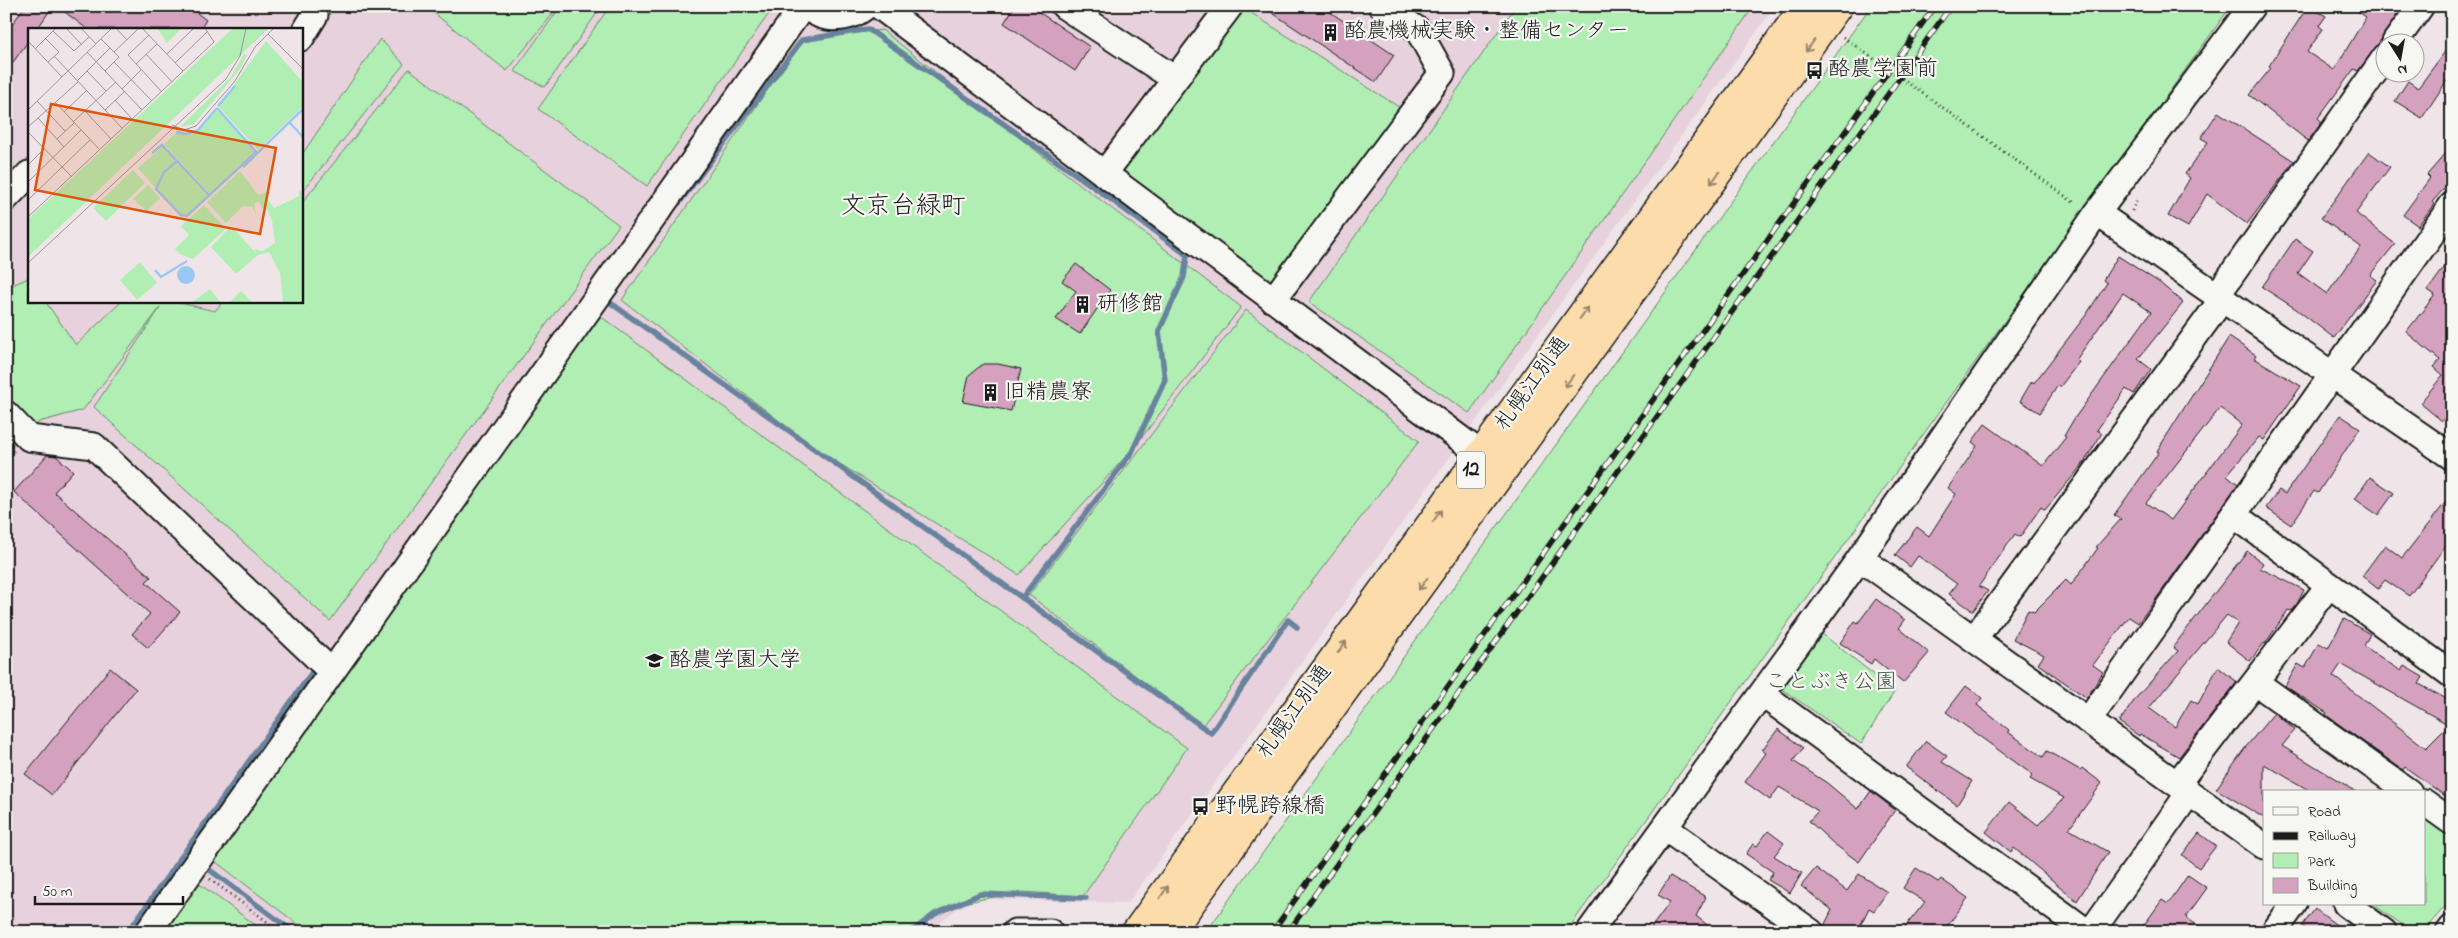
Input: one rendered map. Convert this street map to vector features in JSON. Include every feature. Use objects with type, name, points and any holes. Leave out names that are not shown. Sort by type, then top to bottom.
[{"type":"highway","name":"札幌江別通","points":[[1136,932],[1805,6]]},
{"type":"highway","name":"札幌江別通","points":[[1170,932],[1505,471],[1838,6]]},
{"type":"street","points":[[148,932],[803,6]]},
{"type":"street","points":[[808,6],[816,13],[839,18],[851,16],[866,6]]},
{"type":"street","points":[[879,6],[1505,471]]},
{"type":"street","points":[[1064,6],[1175,80]]},
{"type":"street","points":[[1104,174],[1230,6]]},
{"type":"street","points":[[1273,300],[1442,73],[1418,30],[1382,6]]},
{"type":"street","points":[[1589,932],[1860,558],[2089,210],[2252,6]]},
{"type":"street","points":[[2402,32],[2421,6]]},
{"type":"street","points":[[302,36],[315,14]]},
{"type":"street","points":[[1974,639],[2221,296],[2376,71]]},
{"type":"street","points":[[6,198],[28,175]]},
{"type":"street","points":[[2088,721],[2334,375],[2452,205]]},
{"type":"street","points":[[2089,210],[2221,296],[2334,375],[2449,449]]},
{"type":"street","points":[[6,414],[29,438],[94,446],[332,672]]},
{"type":"street","points":[[2234,515],[2452,675]]},
{"type":"street","points":[[1860,558],[2263,845]]},
{"type":"street","points":[[2091,932],[2183,789],[2255,682],[2329,585]]},
{"type":"street","points":[[2255,682],[2406,790]]},
{"type":"street","points":[[1762,694],[2087,932]]},
{"type":"street","points":[[2426,803],[2452,822]]},
{"type":"street","points":[[1665,828],[1811,932]]},
{"type":"street","points":[[2274,932],[2293,906]]},
{"type":"street","points":[[2349,906],[2384,932]]},
{"type":"street","points":[[2449,932],[2452,928]]},
{"type":"street","points":[[1015,932],[1050,932]]},
{"type":"path","points":[[1845,38],[2089,210]]},
{"type":"path","points":[[194,867],[281,932]]},
{"type":"shaded area","name":"酪農学園大学","points":[[6,6],[1775,6],[1128,903],[979,899],[957,909],[927,932],[6,932]]},
{"type":"green space","points":[[425,6],[559,6],[507,71]]},
{"type":"green space","points":[[561,6],[602,6],[545,87],[514,71]]},
{"type":"green space","points":[[610,6],[780,6],[778,12],[773,8],[647,186],[538,109]]},
{"type":"green space","points":[[1236,6],[1240,6],[1402,109],[1274,287],[1124,171]]},
{"type":"green space","points":[[1516,6],[1754,6],[1469,413],[1309,302]]},
{"type":"green space","points":[[1871,6],[2231,6],[1566,932],[1206,932]]},
{"type":"green space","points":[[882,30],[1035,150],[1241,307],[1136,445],[1019,575],[816,449],[622,300],[802,40]]},
{"type":"green space","points":[[380,39],[404,64],[302,192],[302,155]]},
{"type":"green space","points":[[409,69],[619,225],[330,621],[94,407],[160,308],[83,410],[39,422],[6,451],[6,408],[13,401],[6,395],[6,288],[28,278],[28,302],[46,302],[76,345],[121,302],[176,302],[215,311],[222,302],[302,302],[302,203]]},
{"type":"green space","points":[[1246,310],[1419,441],[1202,726],[1029,595]]},
{"type":"green space","points":[[600,316],[1187,748],[1083,896],[1022,892],[950,905],[909,932],[308,932],[212,859]]},
{"type":"green space","name":"ことぶき公園","points":[[1821,633],[1895,691],[1861,744],[1782,689]]},
{"type":"green space","points":[[2426,817],[2452,836],[2452,898],[2423,932],[2413,932],[2375,906],[2426,906]]},
{"type":"green space","points":[[194,880],[265,932],[156,932]]},
{"type":"building","points":[[25,6],[53,6],[38,28],[28,28],[28,41],[6,72],[6,33]]},
{"type":"building","points":[[57,6],[188,6],[206,20],[201,28],[86,28]]},
{"type":"building","points":[[1015,6],[1030,6],[1090,47],[1075,71],[1004,23]]},
{"type":"building","name":"酪農機械実験・整備センター","points":[[1262,6],[1321,6],[1394,55],[1376,82]]},
{"type":"building","points":[[2308,6],[2326,16],[2319,26],[2323,29],[2307,52],[2334,70],[2366,17],[2350,6],[2403,6],[2386,32],[2376,32],[2376,47],[2358,71],[2354,69],[2318,118],[2322,122],[2308,141],[2249,95],[2271,68],[2269,66]]},
{"type":"building","points":[[2452,42],[2452,73],[2422,118],[2395,101],[2407,82],[2418,88],[2422,82],[2426,82],[2426,77]]},
{"type":"building","points":[[2218,112],[2294,161],[2247,224],[2207,194],[2188,227],[2168,216],[2190,178],[2185,174],[2208,142],[2201,138]]},
{"type":"building","points":[[2452,146],[2452,180],[2432,202],[2434,204],[2418,226],[2403,215],[2430,178],[2427,175]]},
{"type":"building","points":[[2369,152],[2390,167],[2356,213],[2395,244],[2370,275],[2377,280],[2334,338],[2296,309],[2262,287],[2295,239],[2313,251],[2298,273],[2327,294],[2361,247],[2321,218]]},
{"type":"building","points":[[2118,256],[2160,283],[2183,303],[2138,359],[2151,369],[2134,394],[2126,389],[2097,430],[2102,433],[2083,464],[2045,510],[2041,507],[2020,537],[2015,534],[1979,586],[1988,591],[1973,611],[1949,594],[1957,584],[1918,556],[1910,567],[1895,555],[1917,527],[1929,536],[1956,494],[1948,488],[1977,446],[1972,442],[1985,424],[2043,466],[2066,437],[2064,436],[2074,419],[2151,312],[2123,293],[2076,360],[2079,362],[2060,387],[2058,385],[2040,413],[2020,401],[2032,381],[2034,383],[2086,315],[2107,283],[2103,280]]},
{"type":"building","points":[[2452,257],[2452,408],[2442,421],[2420,403],[2443,375],[2434,367],[2440,360],[2406,332],[2435,295],[2428,290]]},
{"type":"building","name":"研修館","points":[[1076,264],[1110,290],[1080,334],[1056,319],[1076,291],[1062,281]]},
{"type":"building","points":[[2229,337],[2256,355],[2254,358],[2301,386],[2264,440],[2259,437],[2227,475],[2238,484],[2138,623],[2129,617],[2093,665],[2103,672],[2087,698],[2038,664],[2044,655],[2013,639],[2028,610],[2034,612],[2066,580],[2071,585],[2098,548],[2096,547],[2121,519],[2114,515],[2159,452],[2157,451]],"holes":[[[2220,408],[2242,425],[2171,520],[2146,503]]]},
{"type":"building","name":"旧精農寮","points":[[983,364],[998,364],[1021,369],[1011,411],[963,402],[969,375]]},
{"type":"building","points":[[2340,415],[2360,428],[2318,493],[2314,491],[2291,525],[2266,508],[2279,490],[2285,494]]},
{"type":"building","points":[[47,455],[56,456],[73,471],[54,492],[151,577],[146,582],[180,612],[148,648],[132,634],[150,614],[14,492]]},
{"type":"building","points":[[2370,477],[2394,493],[2378,515],[2355,499]]},
{"type":"building","points":[[2452,494],[2452,537],[2409,596],[2385,580],[2378,589],[2362,576],[2385,545],[2402,558]]},
{"type":"building","points":[[2247,551],[2263,563],[2260,568],[2304,590],[2297,604],[2291,611],[2288,610],[2265,644],[2250,661],[2226,642],[2238,623],[2227,615],[2149,708],[2175,727],[2191,700],[2198,704],[2218,667],[2237,682],[2179,757],[2140,734],[2139,736],[2119,722],[2136,698],[2178,651],[2173,647]]},
{"type":"building","points":[[1876,599],[1905,620],[1899,628],[1929,653],[1903,683],[1874,659],[1871,664],[1840,643],[1855,621],[1858,623]]},
{"type":"building","points":[[2344,619],[2370,634],[2364,646],[2401,671],[2404,666],[2423,677],[2419,684],[2452,702],[2452,801],[2405,767],[2403,770],[2326,715],[2327,713],[2285,686],[2298,664],[2305,668],[2319,643],[2328,648]],"holes":[[[2341,664],[2449,725],[2426,748],[2333,676]]]},
{"type":"building","points":[[110,668],[136,689],[52,795],[25,774]]},
{"type":"building","points":[[1966,686],[1982,698],[1977,705],[2009,730],[2008,732],[2043,757],[2047,751],[2080,770],[2082,768],[2102,783],[2069,829],[2108,852],[2077,901],[2014,848],[2011,852],[1986,832],[2009,802],[2038,825],[2064,798],[2030,779],[2033,775],[1946,712]]},
{"type":"building","points":[[2274,713],[2295,730],[2282,746],[2354,790],[2309,790],[2264,764],[2263,817],[2216,789],[2245,748]]},
{"type":"building","points":[[1778,729],[1803,748],[1793,761],[1827,783],[1858,809],[1871,791],[1895,810],[1859,862],[1834,844],[1809,821],[1818,811],[1779,787],[1770,800],[1745,782],[1766,753],[1762,750]]},
{"type":"building","points":[[1926,741],[1947,756],[1942,762],[1972,781],[1957,805],[1906,767]]},
{"type":"building","points":[[1768,831],[1784,843],[1774,856],[1802,873],[1790,893],[1768,880],[1773,872],[1746,854],[1753,844],[1757,846]]},
{"type":"building","points":[[2199,833],[2216,846],[2199,868],[2182,855]]},
{"type":"building","points":[[1816,868],[1847,891],[1859,874],[1887,892],[1874,911],[1869,908],[1857,932],[1825,932],[1824,926],[1832,910],[1801,886]]},
{"type":"building","points":[[1916,868],[1938,882],[1941,879],[1968,898],[1943,932],[1901,932],[1925,902],[1903,888]]},
{"type":"building","points":[[2188,875],[2207,888],[2186,917],[2206,932],[2139,932],[2162,900],[2168,904]]},
{"type":"building","points":[[1670,876],[1706,897],[1696,916],[1716,932],[1648,932],[1670,902],[1658,895]]},
{"type":"building","points":[[2315,909],[2346,932],[2311,932],[2302,926]]},
{"type":"waterway","points":[[679,203],[802,40],[868,29],[1091,185],[1187,255],[1184,277],[1159,331],[1165,380],[1132,452],[1022,598]]},
{"type":"waterway","points":[[608,301],[1211,733],[1288,620],[1297,627]]},
{"type":"waterway","points":[[128,932],[312,672]]},
{"type":"waterway","points":[[206,863],[207,868],[294,932]]},
{"type":"waterway","points":[[911,932],[935,914],[980,894],[1086,898]]},
{"type":"railway","points":[[1272,932],[1935,6]]},
{"type":"railway","points":[[1288,932],[1951,6]]},
{"type":"place","name":"酪農機械実験・整備センター","points":[[1330,32]]},
{"type":"place","name":"酪農学園前","points":[[1814,70]]},
{"type":"place","name":"研修館","points":[[1083,305]]},
{"type":"place","name":"旧精農寮","points":[[990,393]]},
{"type":"place","name":"酪農学園大学","points":[[655,661]]},
{"type":"place","name":"野幌跨線橋","points":[[1201,807]]},
{"type":"district","name":"文京台緑町","points":[[903,207]]}]
